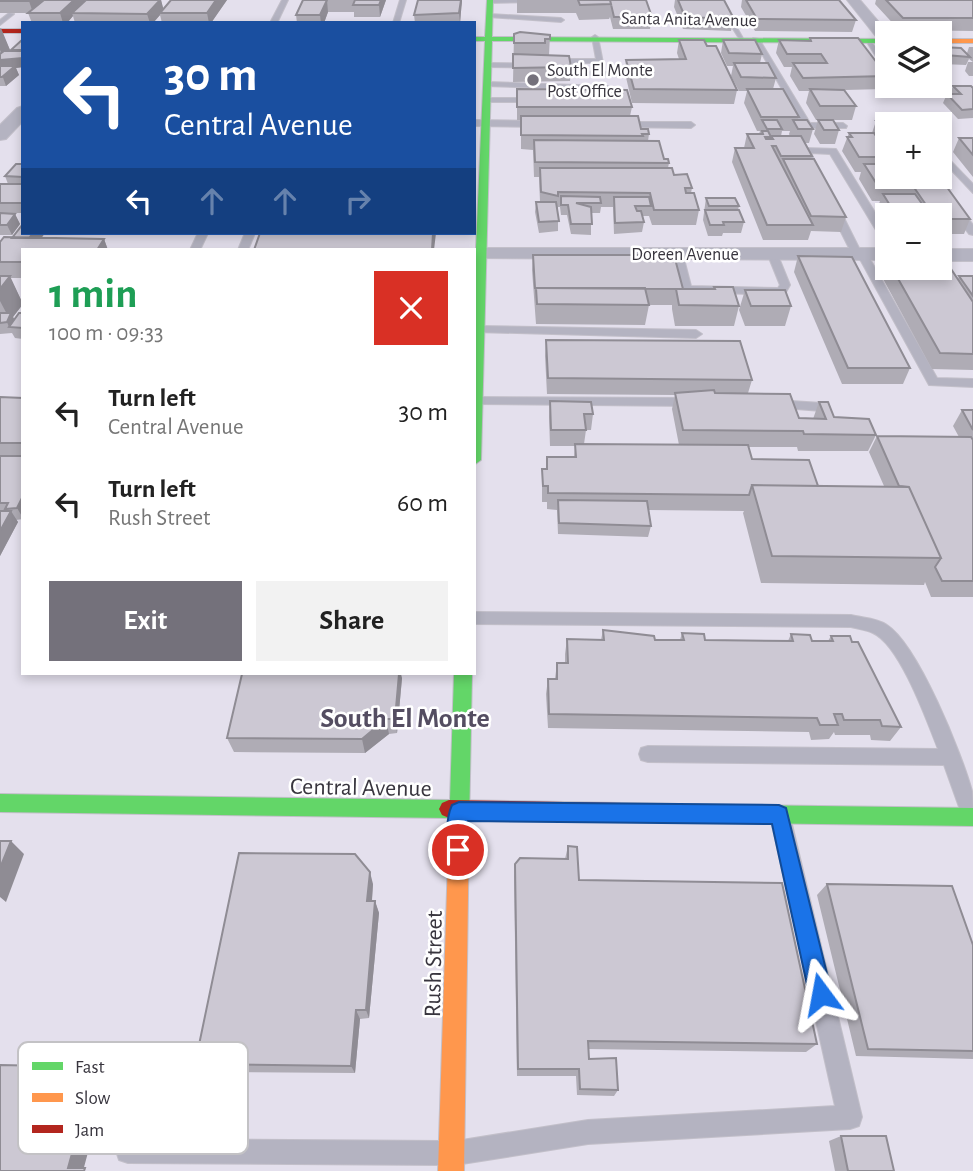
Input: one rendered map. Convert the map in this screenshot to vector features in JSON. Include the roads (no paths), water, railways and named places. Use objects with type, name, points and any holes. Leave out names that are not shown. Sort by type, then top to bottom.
[{"type":"street","points":[[853,0],[875,27]]},
{"type":"street","points":[[476,391],[482,254],[479,202],[480,123],[488,92],[489,63],[479,38],[490,6]]},
{"type":"street","points":[[0,31],[21,31]]},
{"type":"street","points":[[0,37],[21,37]]},
{"type":"street","name":"Santa Anita Avenue","points":[[479,38],[546,51],[568,37],[875,40]]},
{"type":"street","points":[[952,41],[973,41]]},
{"type":"street","points":[[0,135],[21,113]]},
{"type":"street","name":"Doreen Avenue","points":[[482,254],[875,254]]},
{"type":"street","points":[[952,255],[973,255]]},
{"type":"street","name":"Rush Street","points":[[451,1162],[463,675]]},
{"type":"street","name":"Central Avenue","points":[[0,803],[972,817]]},
{"type":"lane","points":[[273,21],[285,0]]},
{"type":"lane","points":[[397,21],[403,0]]},
{"type":"lane","points":[[718,0],[749,39],[807,126],[843,126]]},
{"type":"lane","points":[[490,6],[546,2]]},
{"type":"lane","points":[[490,6],[561,20]]},
{"type":"lane","points":[[0,23],[11,14]]},
{"type":"lane","points":[[568,37],[570,61]]},
{"type":"lane","points":[[489,63],[546,51],[570,61],[600,61],[596,37]]},
{"type":"lane","points":[[867,40],[875,50]]},
{"type":"lane","points":[[489,63],[573,66],[574,74],[617,74]]},
{"type":"lane","points":[[488,92],[607,88],[609,99],[590,100]]},
{"type":"lane","points":[[488,92],[549,100]]},
{"type":"lane","points":[[480,123],[559,124]]},
{"type":"lane","points":[[612,124],[691,125]]},
{"type":"lane","points":[[817,176],[806,153],[808,150],[833,151],[875,220]]},
{"type":"lane","points":[[952,166],[973,190]]},
{"type":"lane","points":[[941,189],[973,232]]},
{"type":"lane","points":[[829,199],[857,254],[865,259],[933,382],[973,383]]},
{"type":"lane","points":[[678,255],[684,286],[689,289],[782,290],[785,285],[772,253]]},
{"type":"lane","points":[[478,324],[696,334]]},
{"type":"lane","points":[[476,391],[705,402]]},
{"type":"lane","points":[[757,403],[821,407]]},
{"type":"lane","points":[[476,618],[851,621],[882,630],[905,658],[950,757],[972,817]]},
{"type":"lane","points":[[648,754],[950,757]]},
{"type":"lane","points":[[236,1154],[451,1162],[588,1132],[850,1117],[779,815]]},
{"type":"place","name":"South El Monte Post Office","points":[[533,80]]},
{"type":"district","name":"South El Monte","points":[[405,717]]}]
